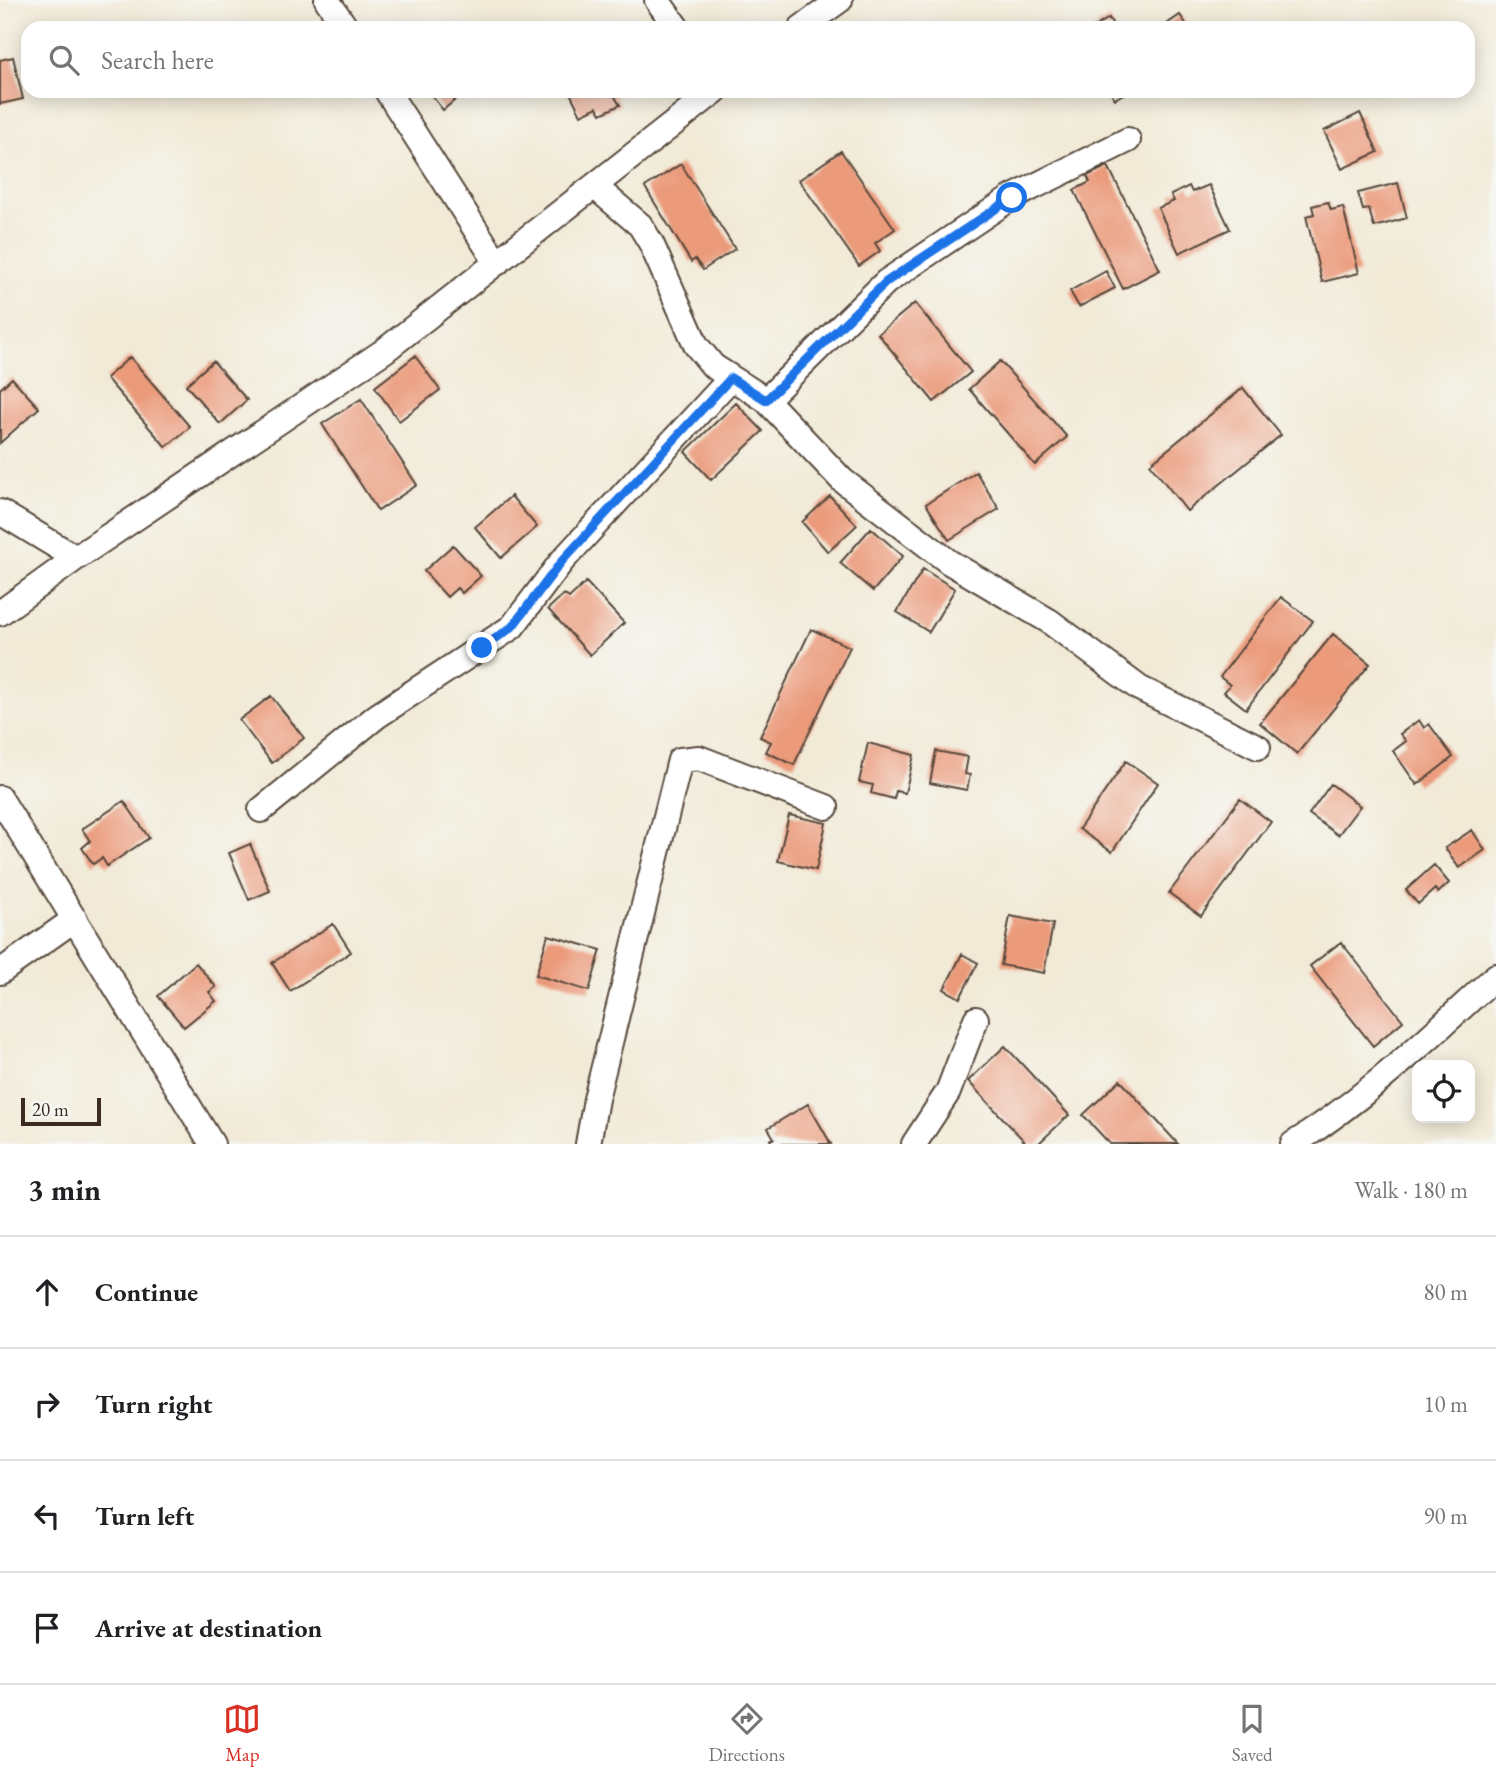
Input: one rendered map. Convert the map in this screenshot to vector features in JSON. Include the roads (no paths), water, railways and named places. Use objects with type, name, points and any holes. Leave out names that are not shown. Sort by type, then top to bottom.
[{"type":"street","points":[[327,0],[341,21]]},
{"type":"street","points":[[657,0],[672,21]]},
{"type":"street","points":[[811,21],[840,0]]},
{"type":"street","points":[[391,98],[497,263]]},
{"type":"street","points":[[0,613],[76,558],[384,351],[706,98]]},
{"type":"street","points":[[766,400],[886,282],[1012,198],[1128,140]]},
{"type":"street","points":[[594,186],[640,225],[652,243],[696,345],[713,366],[766,400],[842,480],[949,562],[1048,621],[1139,688],[1258,747]]},
{"type":"street","points":[[261,810],[377,716],[512,627],[562,561],[731,378]]},
{"type":"street","points":[[0,512],[76,558]]},
{"type":"street","points":[[588,1144],[596,1099],[680,760],[699,758],[826,807]]},
{"type":"street","points":[[0,798],[75,919],[201,1139]]},
{"type":"street","points":[[0,972],[75,919]]},
{"type":"street","points":[[1313,1140],[1496,976]]},
{"type":"street","points":[[914,1144],[948,1092],[976,1019]]}]
